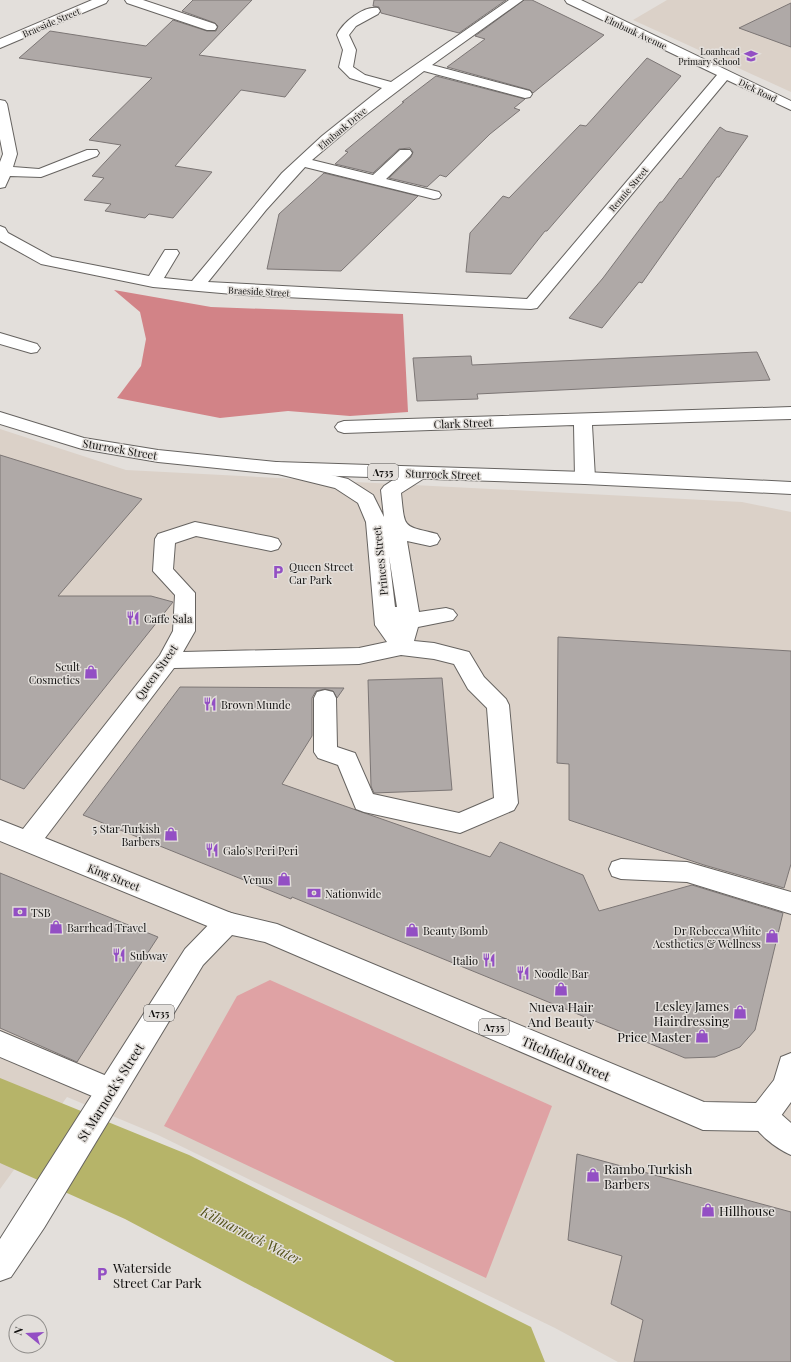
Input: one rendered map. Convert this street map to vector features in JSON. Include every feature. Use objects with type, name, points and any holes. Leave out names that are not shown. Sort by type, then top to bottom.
[{"type":"street","name":"Braeside Street","points":[[0,44],[102,0]]},
{"type":"street","points":[[131,0],[211,27]]},
{"type":"street","name":"Elmbank Drive","points":[[195,287],[281,184],[302,162],[392,86],[517,0]]},
{"type":"street","name":"Elmbank Avenue","points":[[570,0],[725,74]]},
{"type":"street","points":[[374,11],[350,24],[344,30],[343,35],[349,46],[350,52],[346,67],[349,72],[355,75],[392,86]]},
{"type":"street","points":[[422,66],[525,94]]},
{"type":"street","name":"Dick Road","points":[[725,74],[791,106]]},
{"type":"street","name":"Rennie Street","points":[[531,304],[725,74]]},
{"type":"street","points":[[0,104],[10,154],[2,178],[41,173],[92,153]]},
{"type":"street","points":[[376,180],[405,153]]},
{"type":"street","points":[[302,162],[434,195]]},
{"type":"street","name":"Braeside Street","points":[[0,231],[1,235],[47,261],[153,282],[195,287],[531,304]]},
{"type":"street","points":[[153,282],[171,253]]},
{"type":"street","points":[[0,338],[31,348]]},
{"type":"street","name":"Clark Street","points":[[344,427],[791,414]]},
{"type":"street","name":"Sturrock Street","points":[[0,418],[82,443],[158,456],[276,468],[585,478],[791,488]]},
{"type":"street","points":[[583,419],[585,478]]},
{"type":"street","name":"Princes Street","points":[[276,468],[341,483],[366,499],[376,522],[385,616],[401,647]]},
{"type":"street","name":"Princes Street","points":[[401,647],[410,621],[394,522],[391,490],[419,473]]},
{"type":"street","name":"Sturrock Street","points":[[771,487],[791,484]]},
{"type":"street","name":"Sturrock Street","points":[[771,487],[791,494]]},
{"type":"street","points":[[394,522],[406,534],[430,539]]},
{"type":"street","name":"Queen Street","points":[[28,841],[168,660],[184,630],[185,593],[163,571],[165,539],[195,529],[271,544]]},
{"type":"street","points":[[359,656],[385,616],[410,621],[446,615]]},
{"type":"street","points":[[168,660],[359,656],[401,647],[434,650],[461,658],[476,684],[498,705],[506,803],[460,823],[364,802],[347,759],[326,752],[326,698]]},
{"type":"street","name":"King Street","points":[[0,830],[227,923]]},
{"type":"street","points":[[622,870],[687,872],[791,903]]},
{"type":"street","name":"St Marnock's Street","points":[[0,1266],[33,1217],[194,957],[227,923]]},
{"type":"street","name":"Titchfield Street","points":[[227,923],[268,932],[703,1116],[763,1118]]},
{"type":"street","points":[[0,1044],[105,1100]]},
{"type":"street","points":[[791,1066],[787,1085],[763,1118],[791,1141]]},
{"type":"shaded area","name":"Loanhead Primary School","points":[[667,0],[791,0],[791,92],[633,20]]},
{"type":"shaded area","points":[[114,290],[211,307],[403,314],[408,412],[350,416],[288,411],[220,418],[117,398],[141,366],[146,339],[140,312]]},
{"type":"shaded area","points":[[0,429],[126,470],[742,502],[791,512],[791,1362],[618,1362],[555,1328],[158,1135],[67,1097],[0,1189]]},
{"type":"shaded area","points":[[270,980],[552,1106],[486,1278],[164,1126],[237,996]]},
{"type":"building","points":[[193,0],[252,0],[199,55],[306,70],[285,97],[241,90],[175,166],[212,172],[173,218],[149,214],[145,218],[105,211],[111,204],[84,200],[104,178],[92,176],[121,145],[89,140],[152,78],[19,58],[50,31],[146,46],[173,20],[207,31],[216,31],[218,26],[215,23],[182,11]]},
{"type":"building","points":[[374,0],[506,0],[459,33],[381,13],[379,7],[373,6]]},
{"type":"building","points":[[524,0],[532,0],[604,35],[533,93],[530,90],[447,67],[485,39],[475,36]]},
{"type":"building","points":[[791,3],[791,47],[739,28]]},
{"type":"building","points":[[647,58],[681,76],[547,231],[545,231],[511,274],[466,272],[470,233],[503,196],[509,198],[580,125],[586,126]]},
{"type":"building","points":[[436,76],[525,99],[514,108],[520,110],[490,134],[446,177],[440,175],[427,187],[389,178],[411,157],[413,152],[410,148],[399,149],[373,173],[335,164],[348,152],[345,151],[404,102],[402,102]]},
{"type":"building","points":[[720,127],[726,131],[748,136],[642,283],[639,282],[602,328],[569,318],[603,278],[660,202],[662,202],[680,178],[681,179]]},
{"type":"building","points":[[324,173],[418,196],[341,271],[267,269],[279,214]]},
{"type":"building","points":[[757,352],[770,380],[477,394],[478,399],[417,401],[413,358],[471,356],[472,365]]},
{"type":"building","points":[[0,455],[142,499],[58,596],[151,596],[173,602],[24,789],[0,779]]},
{"type":"building","points":[[558,637],[791,651],[791,864],[784,888],[704,865],[569,820],[569,764],[557,763]]},
{"type":"building","points":[[442,678],[452,790],[374,793],[371,786],[368,680]]},
{"type":"building","points":[[180,687],[344,688],[337,698],[333,691],[325,689],[316,691],[312,698],[312,736],[282,784],[490,857],[500,842],[583,875],[599,911],[692,885],[783,913],[755,1030],[740,1047],[715,1057],[685,1058],[292,897],[291,899],[83,815]]},
{"type":"building","points":[[0,873],[158,937],[77,1062],[0,1028]]},
{"type":"building","points":[[577,1154],[791,1212],[791,1362],[634,1362],[643,1320],[611,1304],[622,1256],[568,1240]]},
{"type":"waterway","name":"Kilmarnock Water","points":[[0,1120],[157,1187],[496,1362]]},
{"type":"place","name":"Loanhead Primary School","points":[[751,56]]},
{"type":"place","name":"Queen Street Car Park","points":[[278,572]]},
{"type":"place","name":"Caffe Sala","points":[[133,618]]},
{"type":"place","name":"Scult Cosmetics","points":[[91,672]]},
{"type":"place","name":"Brown Munde","points":[[210,704]]},
{"type":"place","name":"5 Star Turkish Barbers","points":[[171,834]]},
{"type":"place","name":"Galo’s Peri Peri","points":[[212,850]]},
{"type":"place","name":"Venus","points":[[284,879]]},
{"type":"place","name":"Nationwide","points":[[314,893]]},
{"type":"place","name":"TSB","points":[[20,912]]},
{"type":"place","name":"Barrhead Travel","points":[[56,927]]},
{"type":"place","name":"Beauty Bomb","points":[[412,930]]},
{"type":"place","name":"Dr Rebecca White Aesthetics & Wellness","points":[[772,936]]},
{"type":"place","name":"Subway","points":[[119,955]]},
{"type":"place","name":"Italio","points":[[489,960]]},
{"type":"place","name":"Noodle Bar","points":[[523,973]]},
{"type":"place","name":"Nueva Hair And Beauty","points":[[561,989]]},
{"type":"place","name":"Lesley James Hairdressing","points":[[740,1012]]},
{"type":"place","name":"Price Master","points":[[702,1036]]},
{"type":"place","name":"Rambo Turkish Barbers","points":[[593,1175]]},
{"type":"place","name":"Hillhouse","points":[[708,1210]]},
{"type":"place","name":"Waterside Street Car Park","points":[[102,1274]]}]
